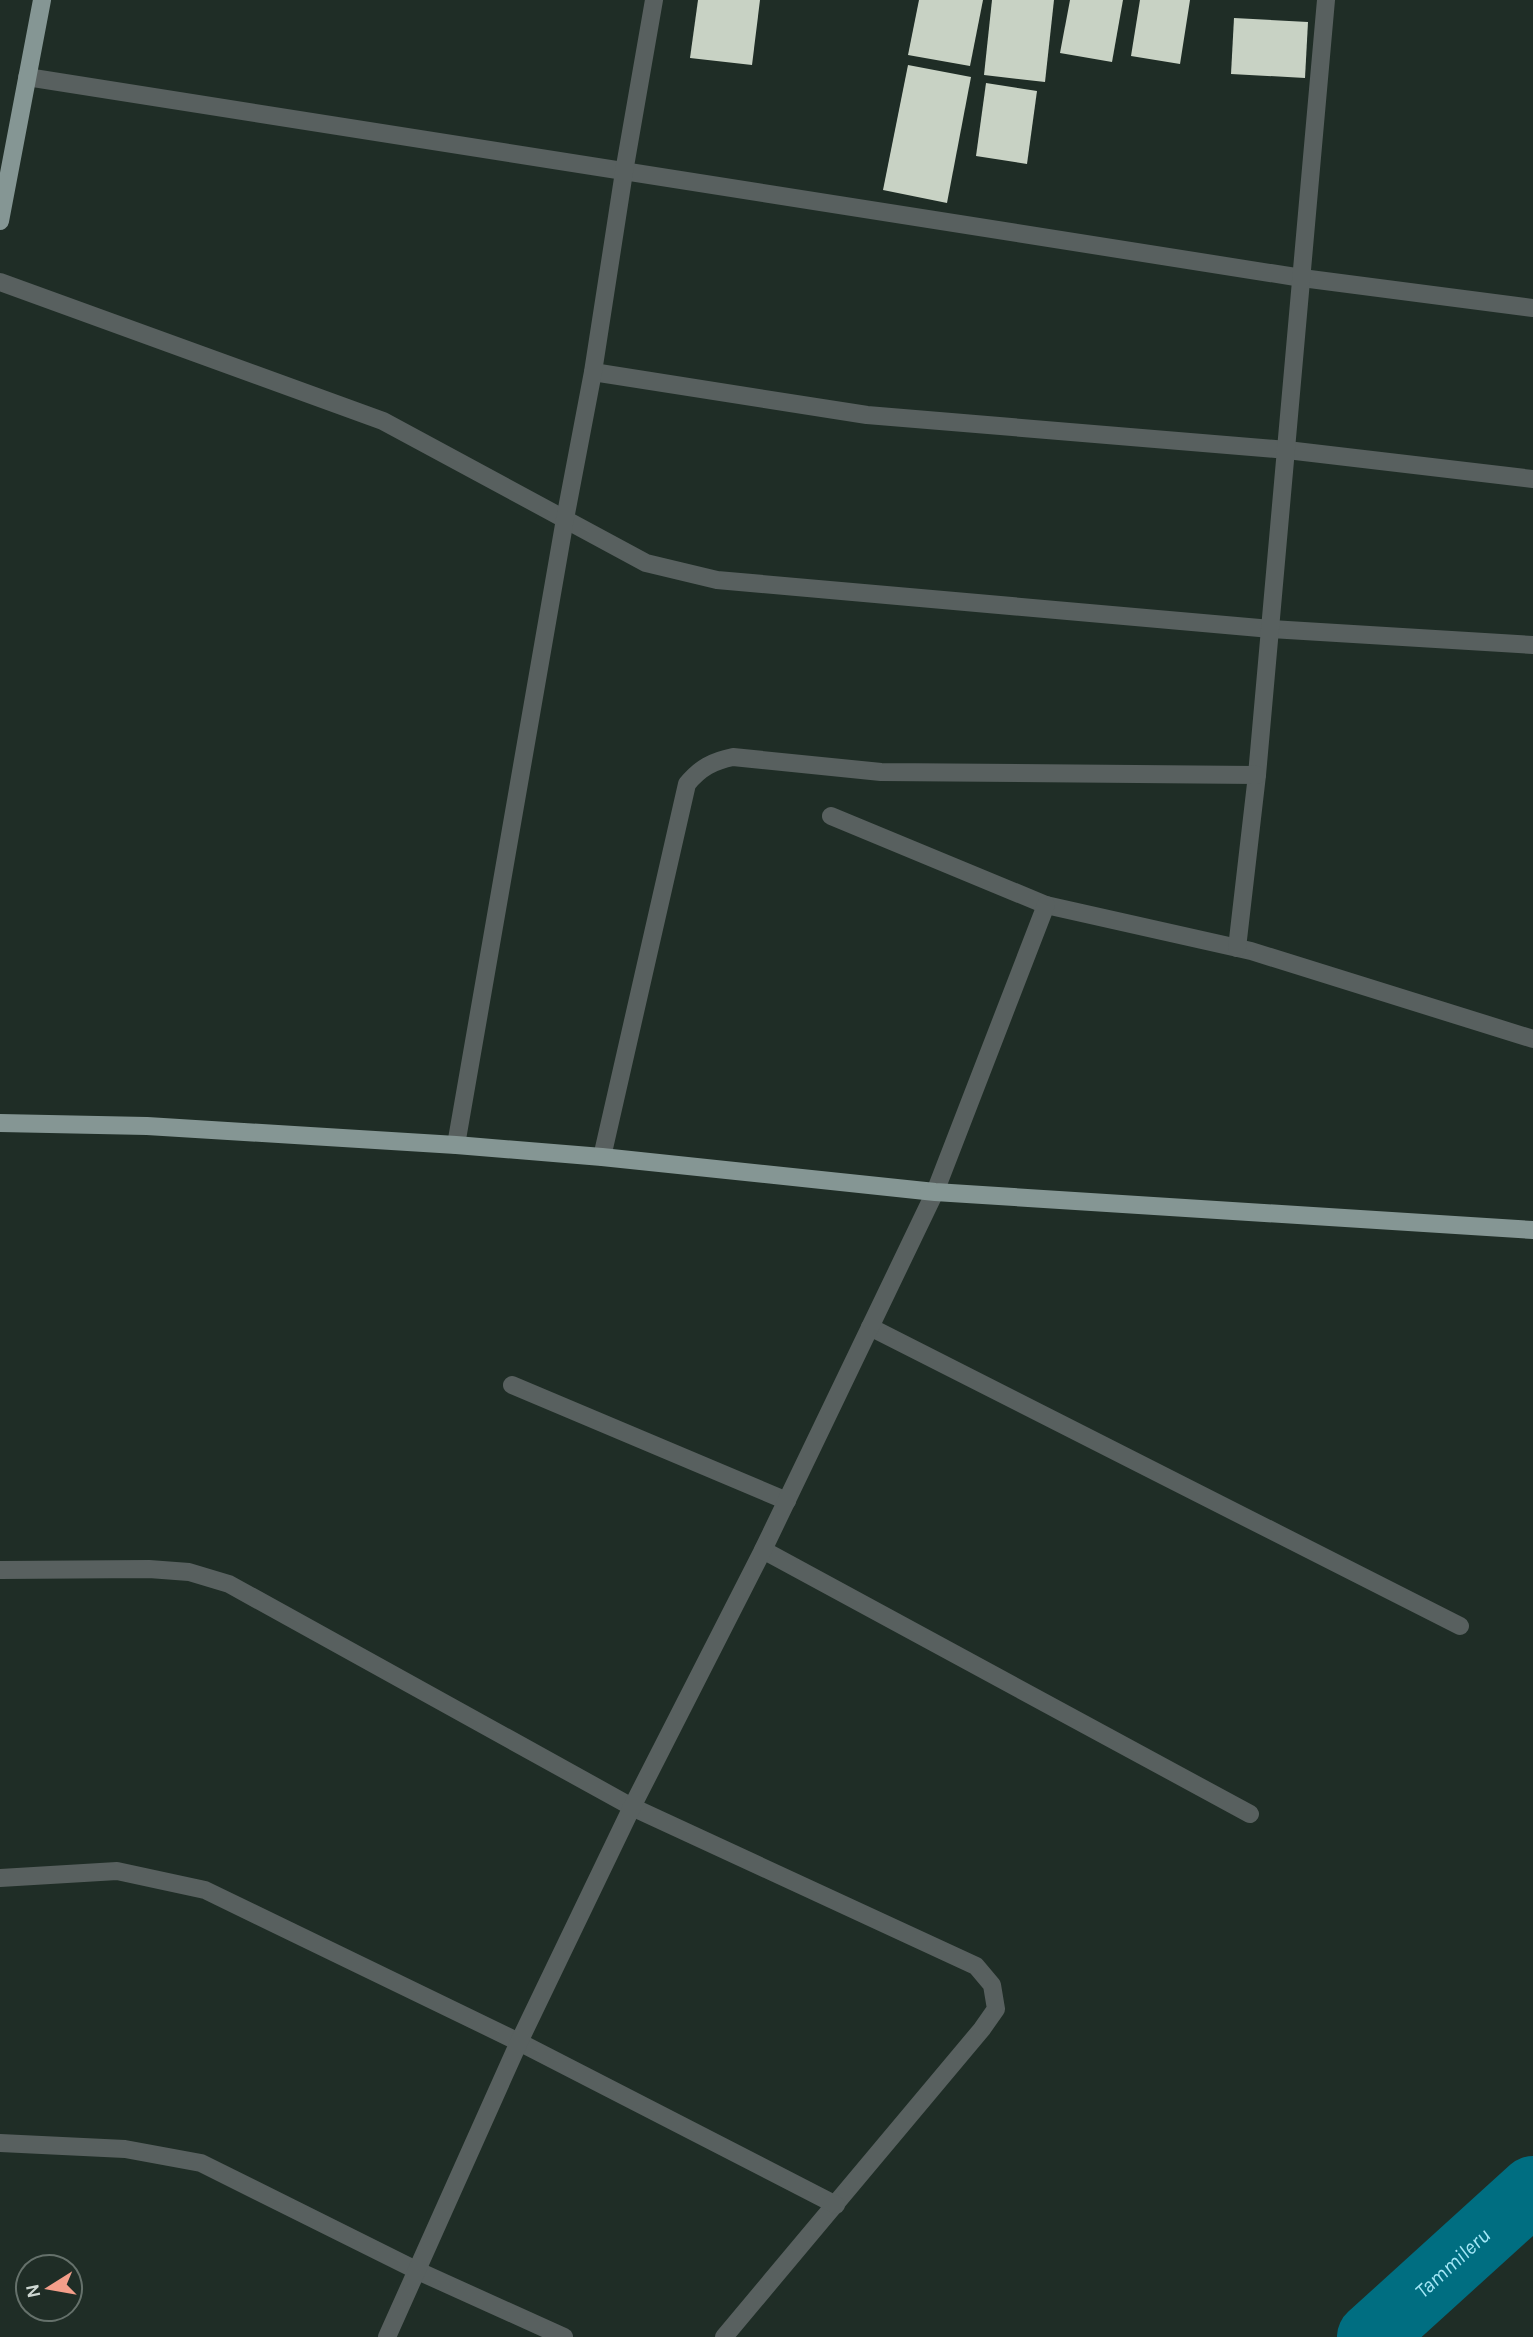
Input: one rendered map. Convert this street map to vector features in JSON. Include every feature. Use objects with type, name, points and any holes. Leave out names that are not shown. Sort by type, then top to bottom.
[{"type":"main road","points":[[0,221],[42,0]]},
{"type":"main road","points":[[0,1123],[147,1126],[456,1145],[602,1157],[935,1192],[1533,1230]]},
{"type":"street","points":[[456,1145],[593,372],[654,0]]},
{"type":"street","points":[[1237,948],[1271,629],[1326,0]]},
{"type":"street","points":[[27,77],[1302,278],[1533,308]]},
{"type":"street","points":[[0,282],[383,421],[646,563],[717,580],[1271,629],[1533,645]]},
{"type":"street","points":[[593,372],[867,415],[1287,450],[1533,479]]},
{"type":"street","points":[[602,1157],[687,784],[697,771],[713,761],[733,757],[881,772],[1257,775]]},
{"type":"street","points":[[831,816],[1046,905],[1237,948],[1533,1039]]},
{"type":"street","points":[[387,2337],[519,2042],[632,1807],[787,1501],[935,1192],[1046,905]]},
{"type":"street","points":[[870,1327],[1460,1626]]},
{"type":"street","points":[[512,1385],[787,1501]]},
{"type":"street","points":[[763,1550],[1250,1814]]},
{"type":"street","points":[[0,1570],[149,1569],[189,1572],[229,1584],[632,1807],[976,1966],[992,1985],[996,2009],[724,2337]]},
{"type":"street","points":[[0,1878],[117,1871],[205,1890],[519,2042],[836,2205]]},
{"type":"street","points":[[0,2143],[125,2149],[201,2164],[418,2271],[564,2337]]},
{"type":"building","points":[[698,0],[760,0],[752,65],[690,58]]},
{"type":"building","points":[[919,0],[983,0],[970,66],[908,55]]},
{"type":"building","points":[[992,0],[1054,0],[1045,82],[984,75]]},
{"type":"building","points":[[1070,0],[1123,0],[1112,62],[1060,53]]},
{"type":"building","points":[[1140,0],[1190,0],[1180,64],[1131,56]]},
{"type":"building","points":[[1234,18],[1308,22],[1305,78],[1231,74]]},
{"type":"building","points":[[908,65],[971,77],[947,203],[883,190]]},
{"type":"building","points":[[986,83],[1037,91],[1027,164],[976,156]]},
{"type":"waterway","name":"Tammileru","points":[[1371,2337],[1533,2190]]}]
